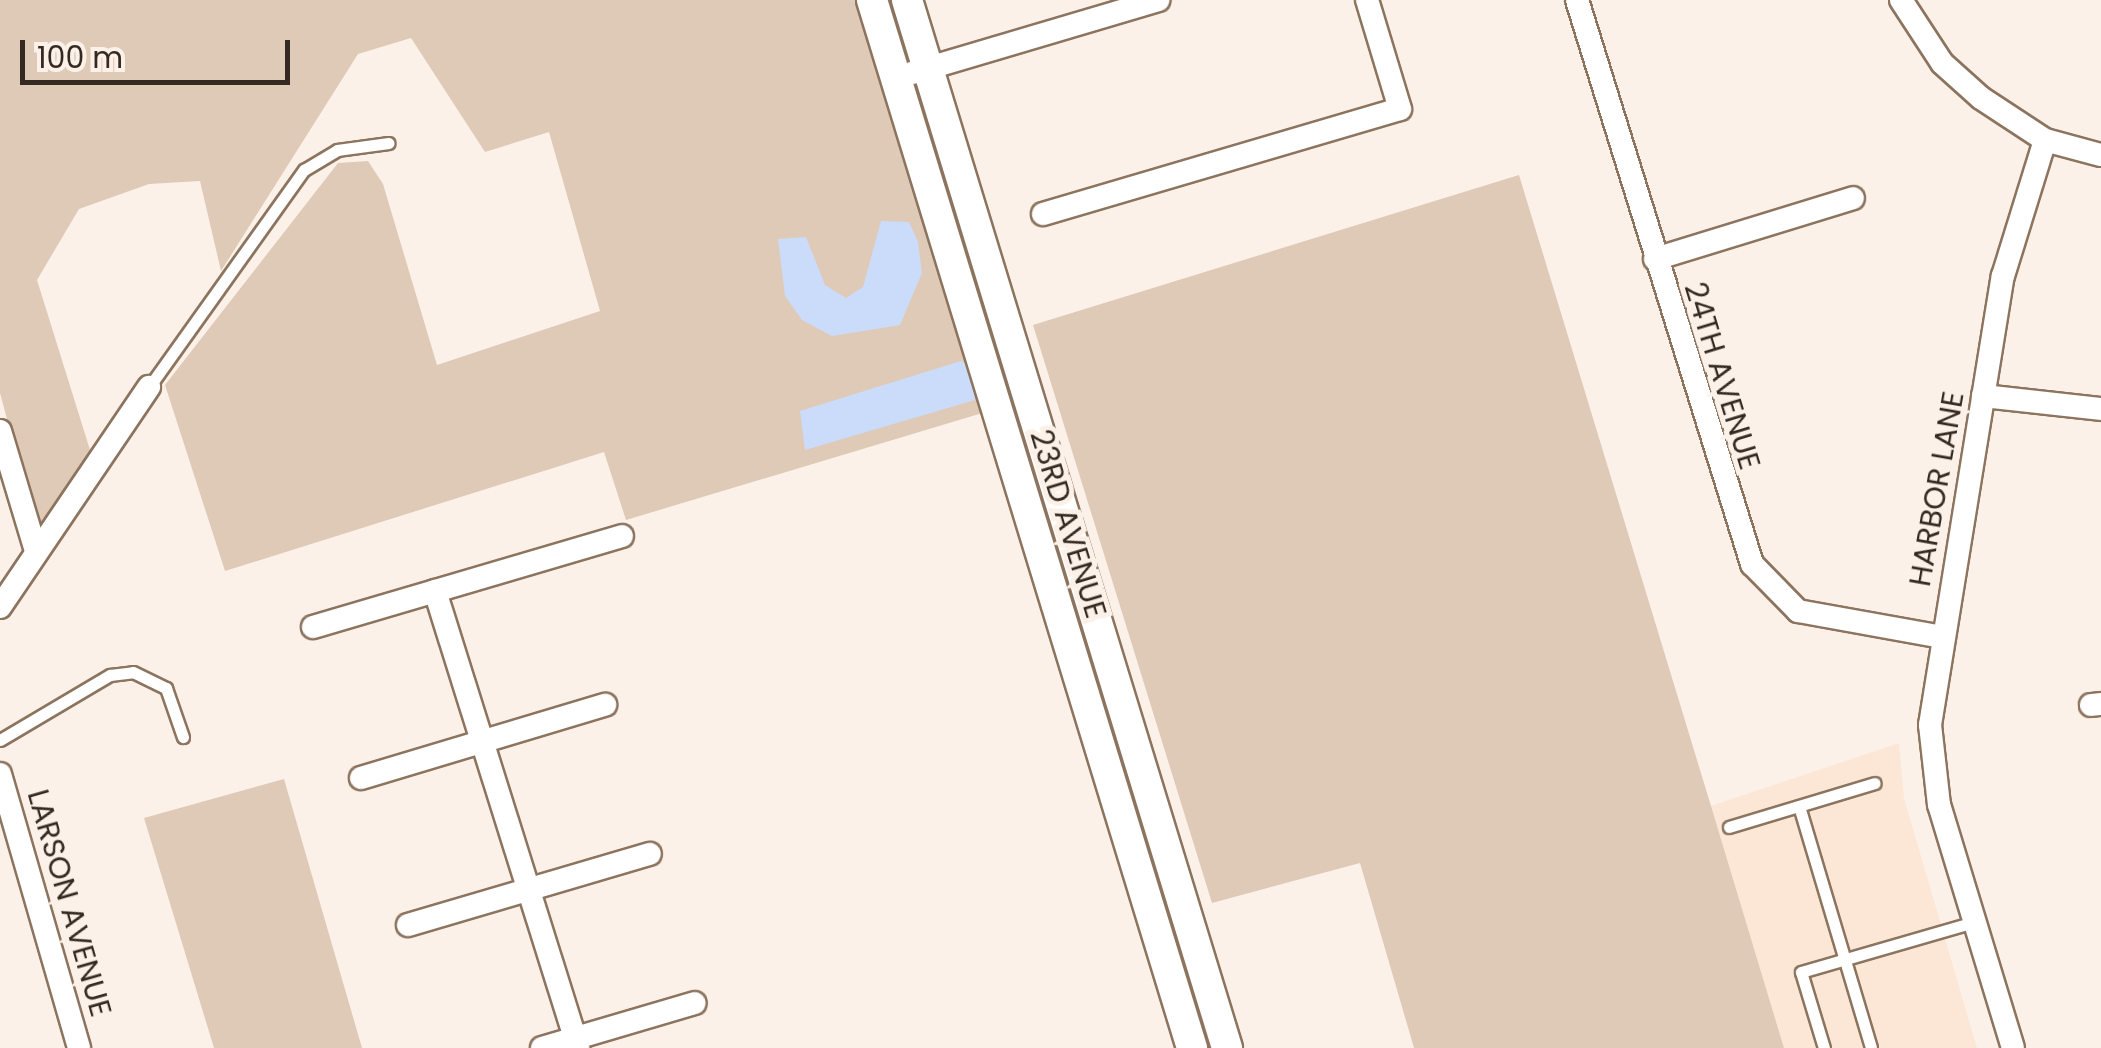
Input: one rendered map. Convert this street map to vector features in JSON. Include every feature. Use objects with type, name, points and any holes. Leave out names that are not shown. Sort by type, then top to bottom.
[{"type":"main road","name":"23RD AVENUE","points":[[872,0],[1192,1048]]},
{"type":"main road","name":"23RD AVENUE","points":[[906,0],[1228,1048]]},
{"type":"street","points":[[896,78],[1158,0]]},
{"type":"street","points":[[1043,214],[1400,109],[1367,0]]},
{"type":"street","name":"24TH AVENUE","points":[[1576,0],[1752,564],[1798,612],[1942,637]]},
{"type":"street","points":[[1900,0],[1959,80],[2045,140],[2101,155]]},
{"type":"street","name":"HARBOR LANE","points":[[2012,1048],[1932,777],[1942,637],[2003,276],[2045,140]]},
{"type":"street","points":[[1655,258],[1854,198]]},
{"type":"street","points":[[0,606],[35,548],[148,387]]},
{"type":"street","points":[[1983,396],[2101,409]]},
{"type":"street","points":[[0,432],[35,548]]},
{"type":"street","points":[[313,627],[622,536]]},
{"type":"street","points":[[434,591],[577,1044]]},
{"type":"street","points":[[361,778],[606,705]]},
{"type":"street","name":"LARSON AVENUE","points":[[0,774],[79,1048]]},
{"type":"street","points":[[408,925],[650,854]]},
{"type":"street","points":[[542,1048],[577,1044],[695,1003]]},
{"type":"lane","points":[[148,387],[304,170],[337,150],[389,143]]},
{"type":"lane","points":[[0,740],[110,675],[134,672],[166,688],[183,736]]},
{"type":"lane","points":[[1728,828],[1875,783]]},
{"type":"lane","points":[[1799,806],[1871,1048]]},
{"type":"lane","points":[[1824,1048],[1800,972],[1974,922]]},
{"type":"shaded area","points":[[0,0],[872,0],[999,408],[626,520],[604,452],[225,571],[165,385],[338,163],[368,161],[383,184],[437,365],[600,311],[549,132],[485,152],[411,38],[358,54],[221,271],[200,181],[149,184],[79,209],[37,280],[90,450],[38,534],[0,393]]},
{"type":"shaded area","points":[[1519,175],[1784,1048],[1414,1048],[1360,863],[1212,903],[1033,325]]},
{"type":"shaded area","points":[[1899,743],[1904,798],[1977,1048],[1784,1048],[1711,806]]},
{"type":"shaded area","points":[[284,779],[362,1048],[214,1048],[144,818]]},
{"type":"water","points":[[881,221],[909,222],[918,242],[922,273],[900,325],[832,336],[802,320],[785,296],[778,239],[806,237],[825,285],[846,298],[863,287]]},
{"type":"water","points":[[961,361],[971,367],[975,400],[805,450],[800,411]]}]
